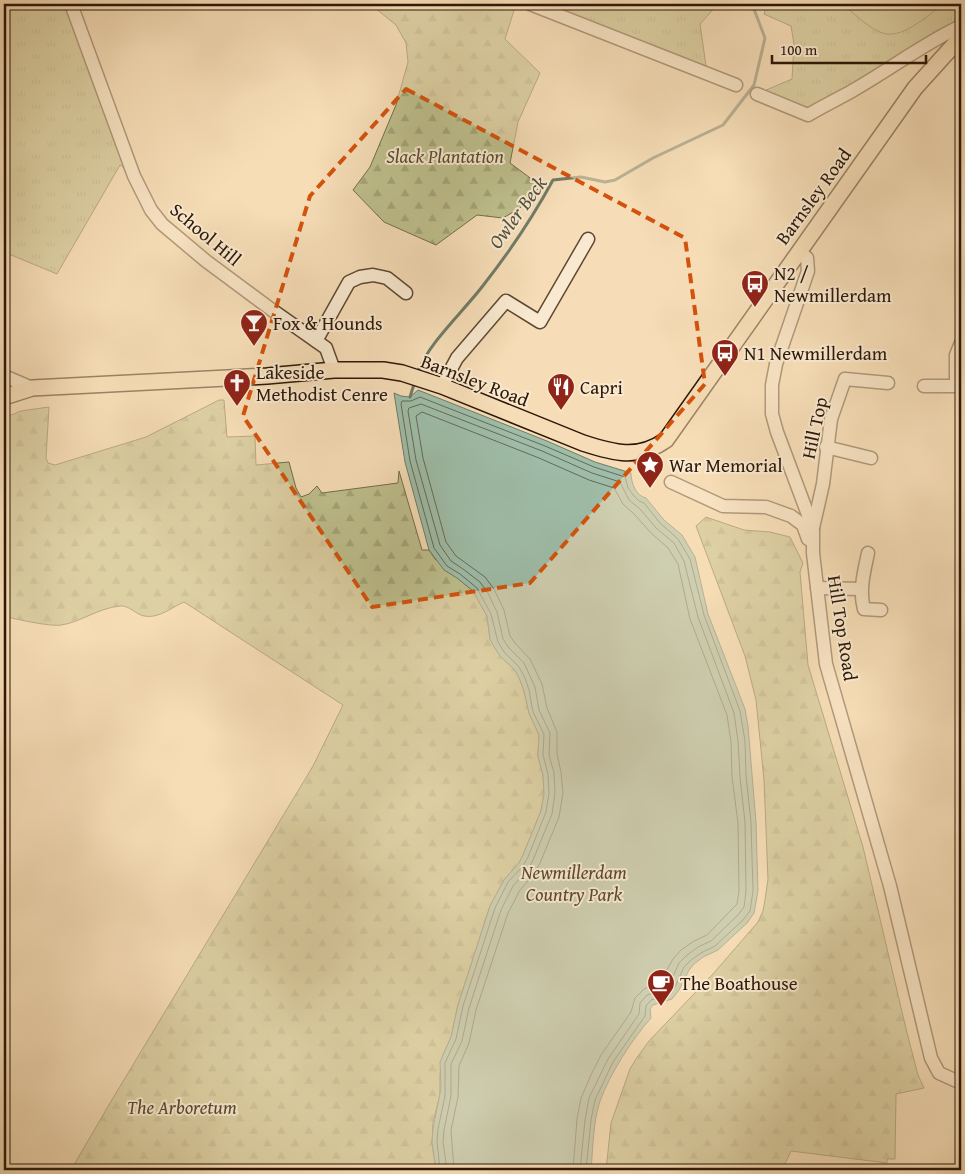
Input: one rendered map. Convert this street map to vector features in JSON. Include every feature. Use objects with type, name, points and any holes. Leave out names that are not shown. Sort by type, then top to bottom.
[{"type":"main road","name":"Barnsley Road","points":[[4,397],[32,388],[268,376],[334,370],[383,370],[442,386],[583,443],[605,450],[640,453],[648,450],[666,440],[915,88],[961,37]]},
{"type":"street","name":"School Hill","points":[[71,4],[132,170],[151,210],[162,224],[206,261],[326,348],[334,370]]},
{"type":"street","points":[[530,4],[736,85]]},
{"type":"street","points":[[758,94],[808,114],[851,92],[944,34],[961,26]]},
{"type":"street","points":[[442,386],[457,358],[506,300],[540,322],[588,239]]},
{"type":"street","name":"Hill Top Road","points":[[798,251],[807,258],[808,271],[776,364],[772,385],[772,414],[813,528],[813,553],[826,664],[890,886],[931,1058],[939,1073],[961,1083]]},
{"type":"street","points":[[316,341],[350,282],[360,277],[373,275],[387,278],[406,293]]},
{"type":"street","points":[[961,343],[956,355],[956,379],[957,383],[961,386]]},
{"type":"street","points":[[4,376],[32,388]]},
{"type":"street","name":"Hill Top","points":[[813,528],[823,484],[826,447],[831,419],[845,379],[888,383]]},
{"type":"street","points":[[924,386],[961,386]]},
{"type":"street","points":[[826,447],[871,458]]},
{"type":"street","points":[[671,482],[723,506],[766,507],[791,516],[803,525],[813,553]]},
{"type":"street","points":[[868,553],[861,589],[861,599],[864,609],[881,610]]},
{"type":"street","points":[[817,588],[861,589]]},
{"type":"highlighted area","points":[[406,89],[685,238],[705,384],[530,583],[372,607],[243,416],[310,196]]},
{"type":"green space","points":[[4,4],[71,4],[134,176],[120,165],[57,274],[4,252]]},
{"type":"green space","name":"Slack Plantation","points":[[370,4],[516,4],[505,39],[540,73],[518,122],[510,163],[541,186],[520,208],[503,218],[477,215],[436,245],[384,222],[353,190],[370,167],[396,105],[408,62],[406,43],[396,25]]},
{"type":"green space","points":[[530,4],[718,4],[700,24],[707,73]]},
{"type":"green space","points":[[767,4],[961,4],[961,25],[808,115],[757,94],[792,79],[794,44],[791,26],[764,14]]},
{"type":"green space","points":[[842,4],[944,4],[914,26],[888,34],[870,26]]},
{"type":"green space","name":"The Arboretum","points":[[219,400],[224,400],[227,437],[255,436],[256,465],[289,462],[296,488],[301,497],[309,494],[317,486],[322,493],[398,483],[399,471],[422,550],[429,550],[435,559],[473,591],[487,616],[490,639],[500,656],[515,670],[520,680],[529,713],[539,735],[538,756],[543,775],[544,794],[541,811],[519,863],[504,880],[490,906],[458,1005],[451,1037],[443,1055],[440,1095],[433,1122],[432,1143],[436,1170],[71,1170],[313,766],[343,705],[184,602],[155,616],[144,616],[120,606],[112,607],[61,625],[42,624],[4,616],[4,418],[21,411],[49,407],[46,458],[48,463],[55,465],[146,437]]},
{"type":"green space","points":[[706,517],[744,530],[770,532],[790,537],[803,563],[800,572],[808,665],[863,847],[907,1033],[918,1075],[924,1088],[896,1094],[895,1159],[887,1159],[887,1163],[791,1151],[782,1170],[606,1170],[611,1123],[630,1069],[649,1041],[713,974],[758,922],[765,900],[768,879],[764,780],[756,700],[745,656],[696,526]]},
{"type":"water","points":[[418,390],[595,462],[631,473],[633,485],[639,495],[646,498],[664,520],[682,535],[695,557],[708,614],[745,709],[756,822],[758,891],[754,913],[747,923],[718,950],[703,957],[694,964],[672,999],[653,1005],[650,1009],[651,1018],[622,1057],[600,1101],[595,1126],[591,1170],[436,1170],[432,1142],[441,1088],[440,1062],[451,1037],[458,1005],[490,906],[504,880],[519,863],[523,855],[541,811],[544,794],[543,775],[538,756],[539,735],[529,713],[520,680],[515,670],[500,656],[493,645],[490,639],[487,616],[473,591],[444,570],[429,550],[405,462],[394,393],[410,397]]},
{"type":"waterway","name":"Owler Beck","points":[[418,372],[430,350],[477,293],[512,246],[553,180],[581,177],[605,182],[615,180],[653,158],[723,125],[754,85],[765,38],[752,4]]},
{"type":"waterway","name":"Owler Beck","points":[[410,397],[415,381]]},
{"type":"place","name":"N2 / Newmillerdam","points":[[755,308]]},
{"type":"place","name":"Fox & Hounds","points":[[254,347]]},
{"type":"place","name":"N1 Newmillerdam","points":[[725,377]]},
{"type":"place","name":"Lakeside Methodist Cenre","points":[[237,407]]},
{"type":"place","name":"Capri","points":[[561,411]]},
{"type":"place","name":"War Memorial","points":[[650,489]]},
{"type":"place","name":"The Boathouse","points":[[661,1007]]},
{"type":"park label","name":"Newmillerdam Country Park","points":[[574,883]]}]
